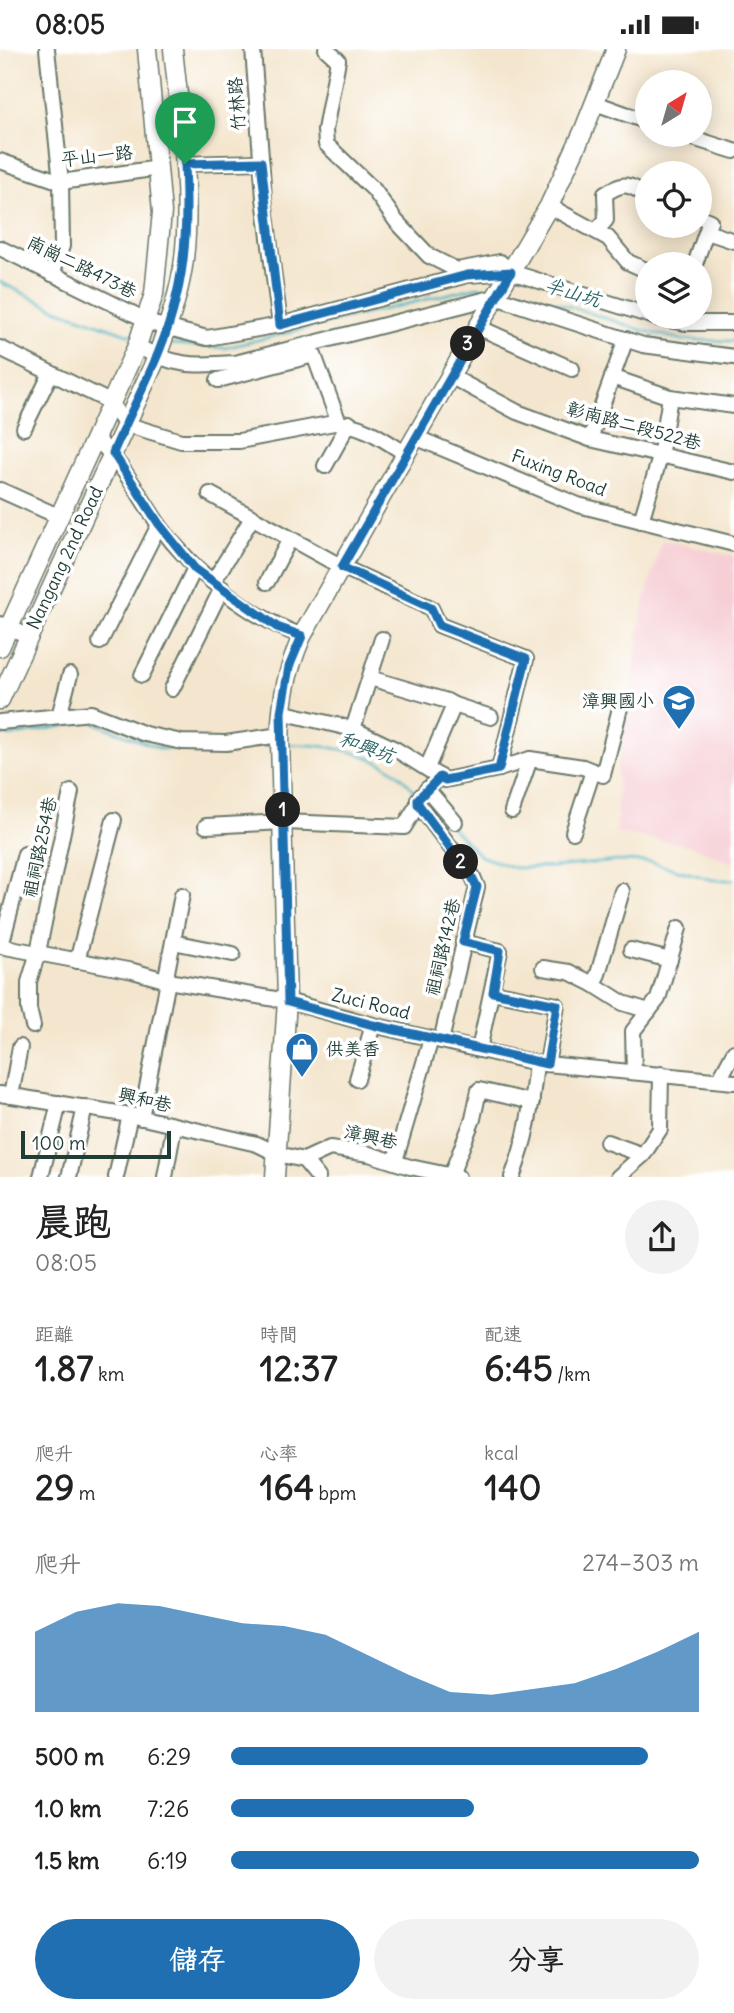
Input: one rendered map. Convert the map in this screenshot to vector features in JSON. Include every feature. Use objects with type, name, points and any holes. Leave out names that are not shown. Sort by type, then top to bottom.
[{"type":"main road","name":"Nangang 2nd Road","points":[[0,647],[5,626],[60,517],[137,346],[154,294],[162,212],[147,49]]},
{"type":"main road","name":"Nangang 2nd Road","points":[[0,700],[157,357],[176,299],[184,259],[187,210],[173,49]]},
{"type":"main road","points":[[275,1177],[288,1002],[280,741],[281,712],[289,667],[302,636],[549,206],[616,49]]},
{"type":"street","points":[[47,49],[61,182],[62,246],[52,274]]},
{"type":"street","name":"竹林路","points":[[253,49],[264,198],[280,325]]},
{"type":"street","points":[[326,49],[338,60],[325,130],[326,144],[374,190],[396,221],[429,256],[457,269],[500,262],[502,285]]},
{"type":"street","points":[[595,103],[635,117]]},
{"type":"street","points":[[712,144],[734,151]]},
{"type":"street","name":"平山一路","points":[[0,161],[61,182],[159,167]]},
{"type":"street","points":[[185,164],[261,162]]},
{"type":"street","points":[[596,231],[606,220],[603,203],[605,194],[618,185],[629,185],[635,188]]},
{"type":"street","points":[[549,206],[608,238],[628,262],[635,265]]},
{"type":"street","points":[[712,234],[734,241]]},
{"type":"street","name":"南崗二路473巷","points":[[0,248],[146,322],[207,338],[280,325],[467,275],[502,285]]},
{"type":"street","points":[[502,285],[643,345],[734,357]]},
{"type":"street","points":[[137,346],[173,363],[198,366],[235,363],[452,306],[502,285],[635,312]]},
{"type":"street","points":[[712,322],[734,323]]},
{"type":"street","points":[[478,327],[572,369]]},
{"type":"street","points":[[590,439],[626,339]]},
{"type":"street","points":[[0,348],[110,402],[125,424],[181,441],[239,441],[344,423],[365,429],[406,454]]},
{"type":"street","points":[[218,380],[314,355],[344,423],[325,466]]},
{"type":"street","points":[[23,428],[51,373]]},
{"type":"street","name":"彰南路二段522巷","points":[[450,376],[517,412],[590,439],[734,473]]},
{"type":"street","points":[[612,377],[670,397],[734,406]]},
{"type":"street","points":[[641,521],[660,457],[670,397]]},
{"type":"street","name":"Fuxing Road","points":[[415,436],[578,505],[734,544]]},
{"type":"street","points":[[96,438],[113,453],[159,524],[195,569],[277,627],[302,636]]},
{"type":"street","points":[[0,490],[60,517]]},
{"type":"street","points":[[210,494],[342,567],[431,608],[439,625],[526,659],[499,769]]},
{"type":"street","points":[[172,689],[217,585],[252,517]]},
{"type":"street","points":[[100,642],[159,524]]},
{"type":"street","points":[[267,582],[290,539]]},
{"type":"street","points":[[142,675],[195,569]]},
{"type":"street","points":[[5,626],[29,636]]},
{"type":"street","points":[[353,729],[382,639]]},
{"type":"street","points":[[59,716],[70,675]]},
{"type":"street","points":[[370,678],[491,717]]},
{"type":"street","points":[[281,712],[338,723],[353,729],[395,749],[445,780],[499,769],[530,759],[603,775],[621,704]]},
{"type":"street","points":[[427,768],[454,705]]},
{"type":"street","points":[[0,722],[91,713],[145,734],[182,742],[280,741]]},
{"type":"street","points":[[512,811],[530,759]]},
{"type":"street","points":[[573,832],[593,771]]},
{"type":"street","points":[[206,827],[284,822],[404,827],[421,797],[440,777]]},
{"type":"street","name":"祖祠路254巷","points":[[33,1026],[29,1009],[29,982],[38,952],[71,792]]},
{"type":"street","points":[[421,797],[455,822]]},
{"type":"street","name":"祖祠路142巷","points":[[395,1161],[436,1040],[477,887],[421,797]]},
{"type":"street","points":[[77,961],[114,820]]},
{"type":"street","points":[[1,946],[25,854]]},
{"type":"street","points":[[593,984],[622,891]]},
{"type":"street","points":[[116,1177],[135,1117],[168,981],[167,972],[182,895]]},
{"type":"street","points":[[634,1072],[633,1031],[658,999],[679,928]]},
{"type":"street","points":[[173,942],[233,954]]},
{"type":"street","points":[[463,942],[500,951],[479,1049]]},
{"type":"street","name":"Zuci Road","points":[[1,946],[168,981],[288,1002],[373,1025],[542,1063],[727,1081]]},
{"type":"street","points":[[631,950],[670,960]]},
{"type":"street","points":[[543,968],[569,972],[623,1003],[649,1011]]},
{"type":"street","points":[[493,992],[557,1005],[522,1153],[512,1177]]},
{"type":"street","points":[[357,1079],[373,1025]]},
{"type":"street","points":[[3,1096],[20,1047]]},
{"type":"street","points":[[727,1081],[734,1052]]},
{"type":"street","points":[[618,1177],[643,1155],[660,1129],[661,1074]]},
{"type":"street","points":[[454,1176],[480,1090],[532,1102]]},
{"type":"street","name":"興和巷","points":[[3,1096],[135,1117],[257,1144],[278,1154]]},
{"type":"street","points":[[41,1177],[59,1103]]},
{"type":"street","points":[[69,1177],[85,1107]]},
{"type":"street","points":[[165,1177],[174,1127]]},
{"type":"street","points":[[607,1142],[643,1155]]},
{"type":"street","name":"漳興巷","points":[[304,1160],[330,1148],[395,1161],[408,1172],[454,1176]]},
{"type":"street","points":[[278,1154],[304,1160],[318,1177]]},
{"type":"shaded area","name":"漳興國小","points":[[662,540],[734,556],[734,864],[691,846],[617,833],[617,771],[644,603]]},
{"type":"waterway","name":"半山坑","points":[[0,282],[54,308],[133,336]]},
{"type":"waterway","name":"半山坑","points":[[170,344],[225,348],[477,287],[492,289]]},
{"type":"waterway","name":"半山坑","points":[[509,291],[525,292],[645,331],[682,340],[734,341]]},
{"type":"waterway","name":"和興坑","points":[[0,733],[11,736],[90,721],[161,749],[179,748]]},
{"type":"waterway","name":"和興坑","points":[[255,746],[273,745]]},
{"type":"waterway","name":"和興坑","points":[[287,745],[314,745],[356,753],[393,770],[417,793]]},
{"type":"waterway","name":"和興坑","points":[[424,800],[480,856],[515,868],[619,861],[650,862],[713,880],[734,880]]},
{"type":"place","name":"漳興國小","points":[[679,731]]},
{"type":"place","name":"供美香","points":[[302,1079]]},
{"type":"route","points":[[261,162],[280,325],[467,275],[511,272],[342,567],[431,608],[439,625],[526,659],[499,769],[445,780],[440,777],[418,799],[418,804],[453,849],[477,887],[463,942],[500,951],[493,992],[557,1005],[547,1064],[373,1025],[288,1002],[281,712],[289,667],[302,636],[277,627],[195,569],[159,524],[113,453],[157,357],[176,299],[184,259],[187,210],[185,164],[261,162]]}]
